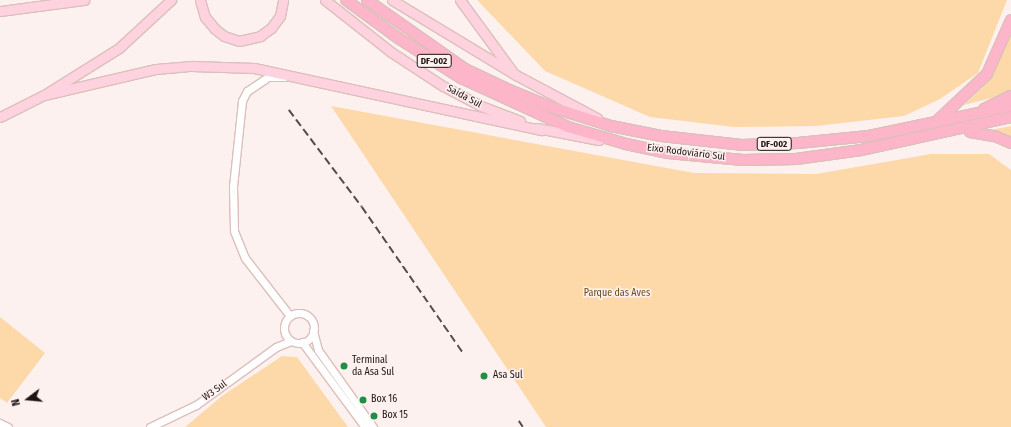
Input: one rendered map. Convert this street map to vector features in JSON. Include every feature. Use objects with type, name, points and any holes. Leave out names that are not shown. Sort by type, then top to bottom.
[{"type":"highway","name":"Eixo Rodoviário Sul","points":[[346,0],[398,38],[460,78],[568,127],[626,144],[668,153],[743,160],[796,159],[861,150],[941,134],[1011,117]]},
{"type":"highway","name":"Eixo Rodoviário Sul","points":[[367,0],[465,69],[551,107],[611,126],[698,142],[742,145],[798,143],[869,136],[1011,106]]},
{"type":"highway","points":[[936,122],[977,86],[987,74],[1011,20]]},
{"type":"highway","points":[[974,115],[1011,96]]},
{"type":"highway","points":[[941,134],[970,132],[1011,124]]},
{"type":"highway","points":[[970,132],[997,137],[1011,143]]},
{"type":"main road","points":[[0,10],[84,0]]},
{"type":"main road","points":[[65,86],[119,48],[171,0]]},
{"type":"main road","points":[[200,0],[205,17],[214,29],[224,36],[239,40],[260,36],[271,28],[280,16],[283,0]]},
{"type":"main road","name":"Saída Sul","points":[[325,0],[392,52],[443,86],[481,106],[541,130],[626,144]]},
{"type":"main road","points":[[392,0],[516,76],[611,126]]},
{"type":"main road","points":[[460,0],[516,76]]},
{"type":"main road","points":[[0,117],[40,96],[65,86],[149,70],[192,66],[254,68],[302,77],[541,130]]},
{"type":"street","points":[[290,316],[245,258],[234,231],[233,194],[242,101],[252,86],[268,77],[302,77]]},
{"type":"street","points":[[313,332],[302,342],[291,341],[285,332],[285,323],[290,316],[299,313],[308,317],[313,332],[318,350],[373,427]]},
{"type":"street","name":"W3 Sul","points":[[276,347],[285,332]]},
{"type":"street","name":"W3 Sul","points":[[150,427],[196,405],[276,347],[291,341]]},
{"type":"street","points":[[302,342],[365,427]]},
{"type":"street","points":[[0,423],[8,427]]},
{"type":"green space","points":[[477,0],[1007,0],[978,73],[940,99],[904,116],[816,126],[734,127],[650,117],[545,71]]},
{"type":"green space","points":[[1011,33],[1011,93],[964,105],[982,88],[997,65]]},
{"type":"green space","name":"Parque das Aves","points":[[331,106],[694,173],[816,174],[931,154],[989,154],[1011,170],[1011,427],[546,427]]},
{"type":"green space","points":[[1011,126],[1011,138],[985,131]]},
{"type":"green space","points":[[0,317],[45,353],[7,403],[0,398]]},
{"type":"green space","points":[[282,356],[297,357],[348,427],[185,427],[222,396]]},
{"type":"railway","points":[[289,110],[362,207],[463,353]]},
{"type":"railway","points":[[519,421],[523,427]]},
{"type":"place","name":"Terminal da Asa Sul","points":[[344,366]]},
{"type":"place","name":"Asa Sul","points":[[484,376]]},
{"type":"place","name":"Box 16","points":[[363,400]]},
{"type":"place","name":"Box 15","points":[[374,416]]}]
